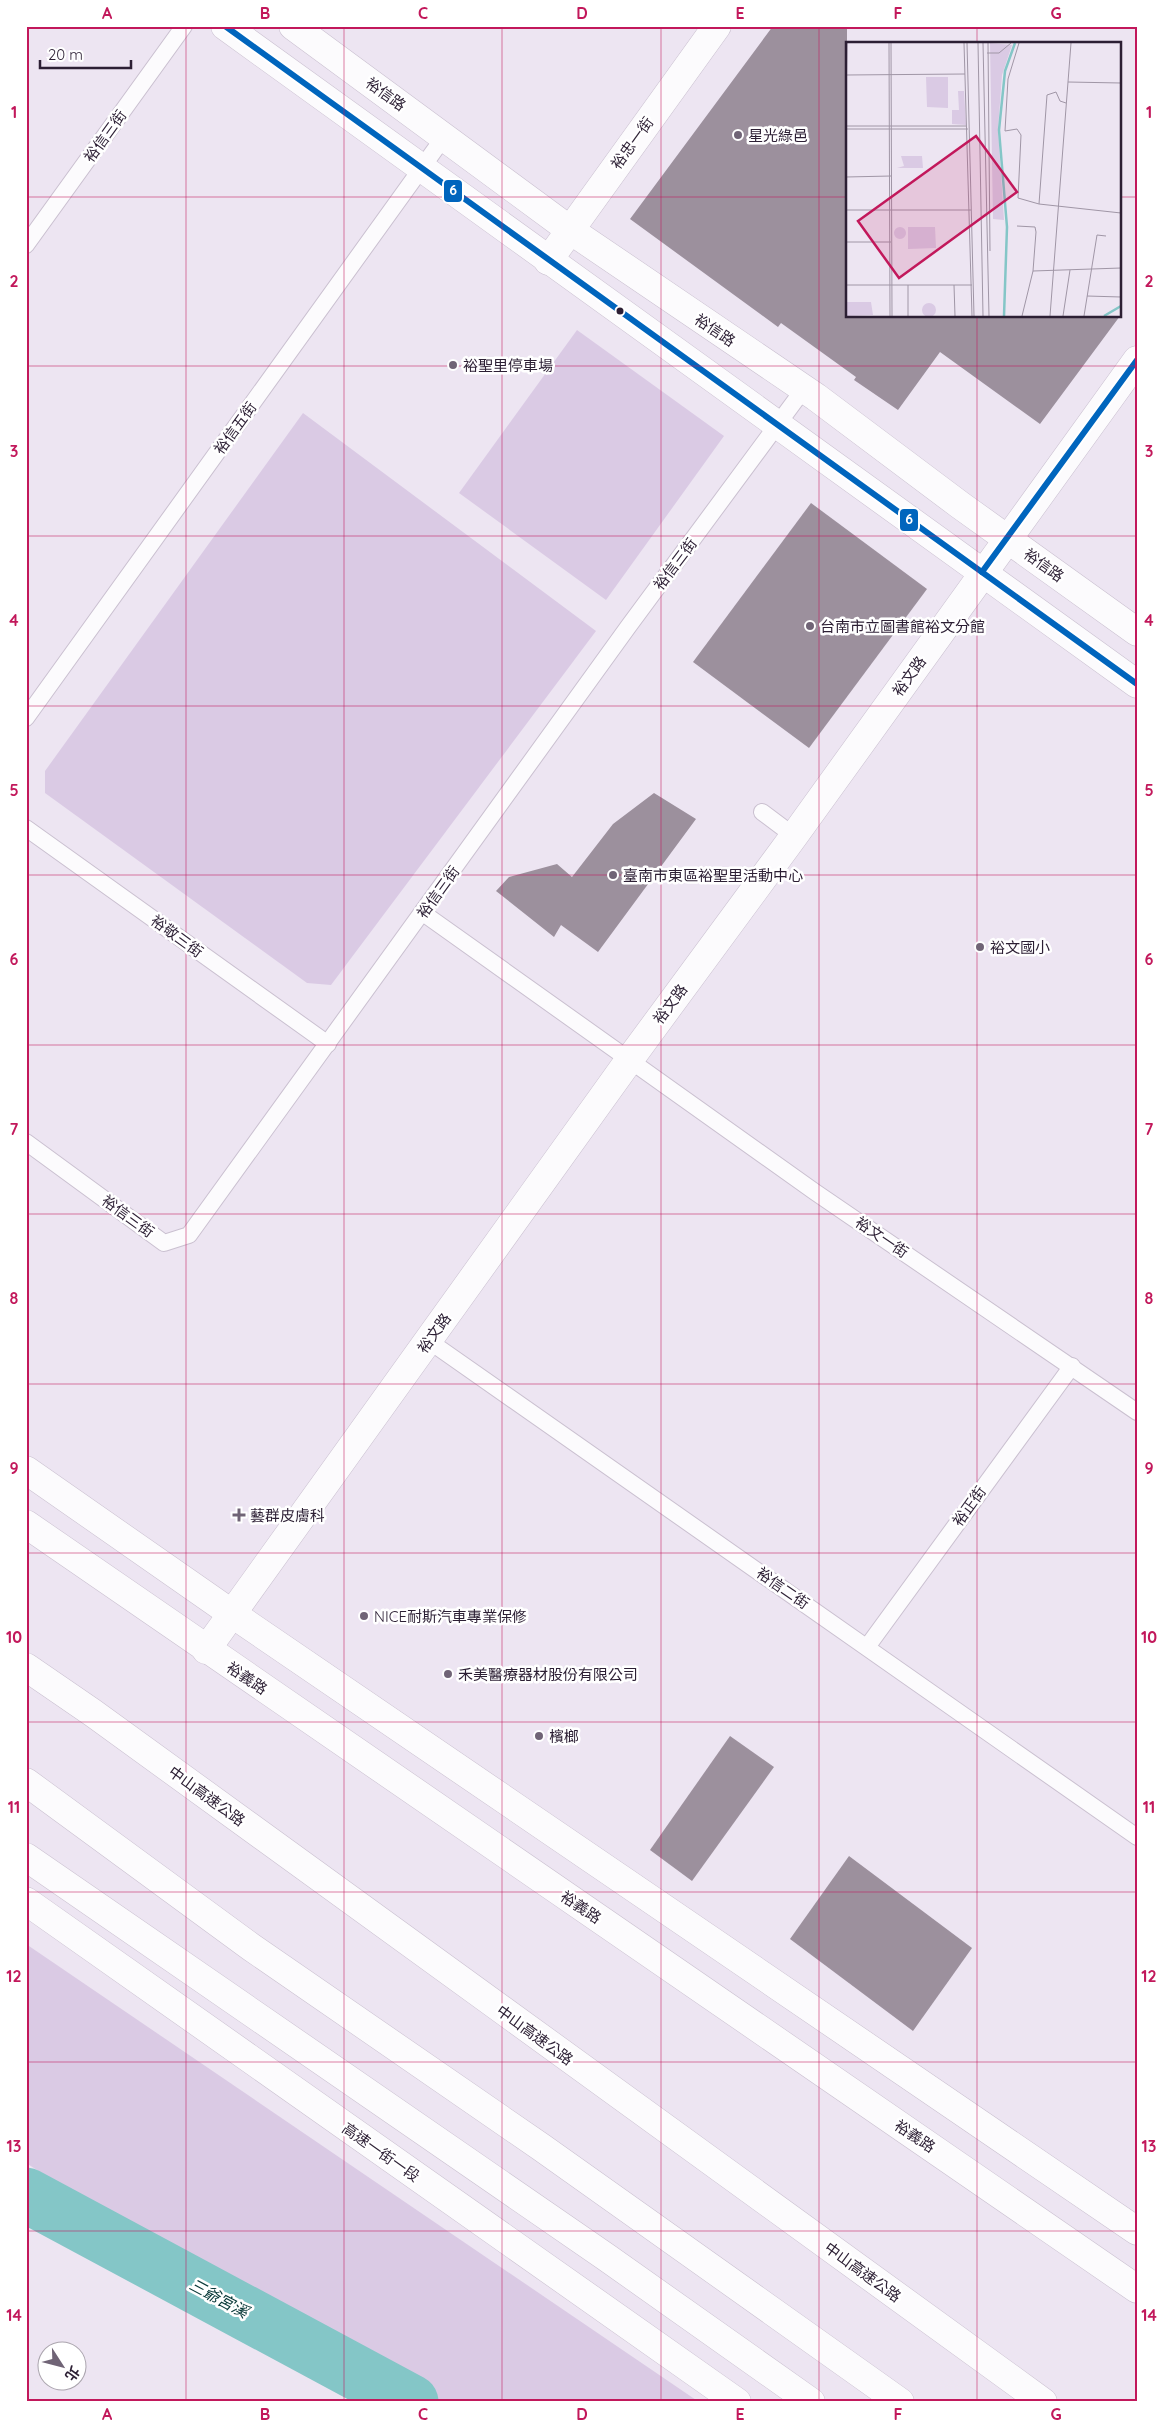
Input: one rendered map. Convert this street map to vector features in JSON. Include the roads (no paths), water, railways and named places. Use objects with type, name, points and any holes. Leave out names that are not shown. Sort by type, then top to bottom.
[{"type":"main road","points":[[225,26],[548,261],[779,424],[1137,684]]},
{"type":"main road","name":"裕信路","points":[[294,26],[570,230],[803,390],[1137,632]]},
{"type":"main road","name":"裕忠一街","points":[[548,261],[717,26]]},
{"type":"main road","name":"裕文路","points":[[206,1650],[630,1059],[794,836],[982,572],[1137,360]]},
{"type":"main road","points":[[26,1470],[231,1613],[1137,2231]]},
{"type":"main road","name":"裕義路","points":[[26,1524],[206,1650],[1137,2289]]},
{"type":"main road","points":[[26,1649],[93,1713]]},
{"type":"main road","name":"中山高速公路","points":[[26,1667],[93,1713],[1043,2402]]},
{"type":"main road","points":[[26,1782],[251,1947],[533,2141],[900,2402]]},
{"type":"main road","points":[[26,1857],[606,2257],[810,2402]]},
{"type":"main road","name":"高速一街一段","points":[[26,1901],[737,2402]]},
{"type":"lane","name":"裕信三街","points":[[26,245],[184,26]]},
{"type":"lane","name":"裕信五街","points":[[26,718],[444,137]]},
{"type":"lane","name":"裕信三街","points":[[26,1142],[164,1243],[189,1235],[423,913],[628,626],[803,390]]},
{"type":"lane","points":[[762,812],[794,836]]},
{"type":"lane","name":"裕敬三街","points":[[26,828],[328,1044]]},
{"type":"lane","name":"裕文一街","points":[[423,913],[816,1192],[1137,1412]]},
{"type":"lane","name":"裕信二街","points":[[429,1341],[614,1472],[867,1646],[1137,1837]]},
{"type":"lane","name":"裕正街","points":[[867,1646],[1072,1366]]},
{"type":"waterway","name":"三爺宮溪","points":[[26,2195],[411,2402]]},
{"type":"place","name":"星光綠邑","points":[[738,135]]},
{"type":"place","name":"裕聖里停車場","points":[[453,365]]},
{"type":"place","name":"台南市立圖書館裕文分館","points":[[810,626]]},
{"type":"place","name":"臺南市東區裕聖里活動中心","points":[[613,875]]},
{"type":"place","name":"裕文國小","points":[[980,947]]},
{"type":"place","name":"藝群皮膚科","points":[[239,1515]]},
{"type":"place","name":"NICE耐斯汽車專業保修","points":[[364,1616]]},
{"type":"place","name":"禾美醫療器材股份有限公司","points":[[448,1674]]},
{"type":"place","name":"檳榔","points":[[539,1736]]}]
